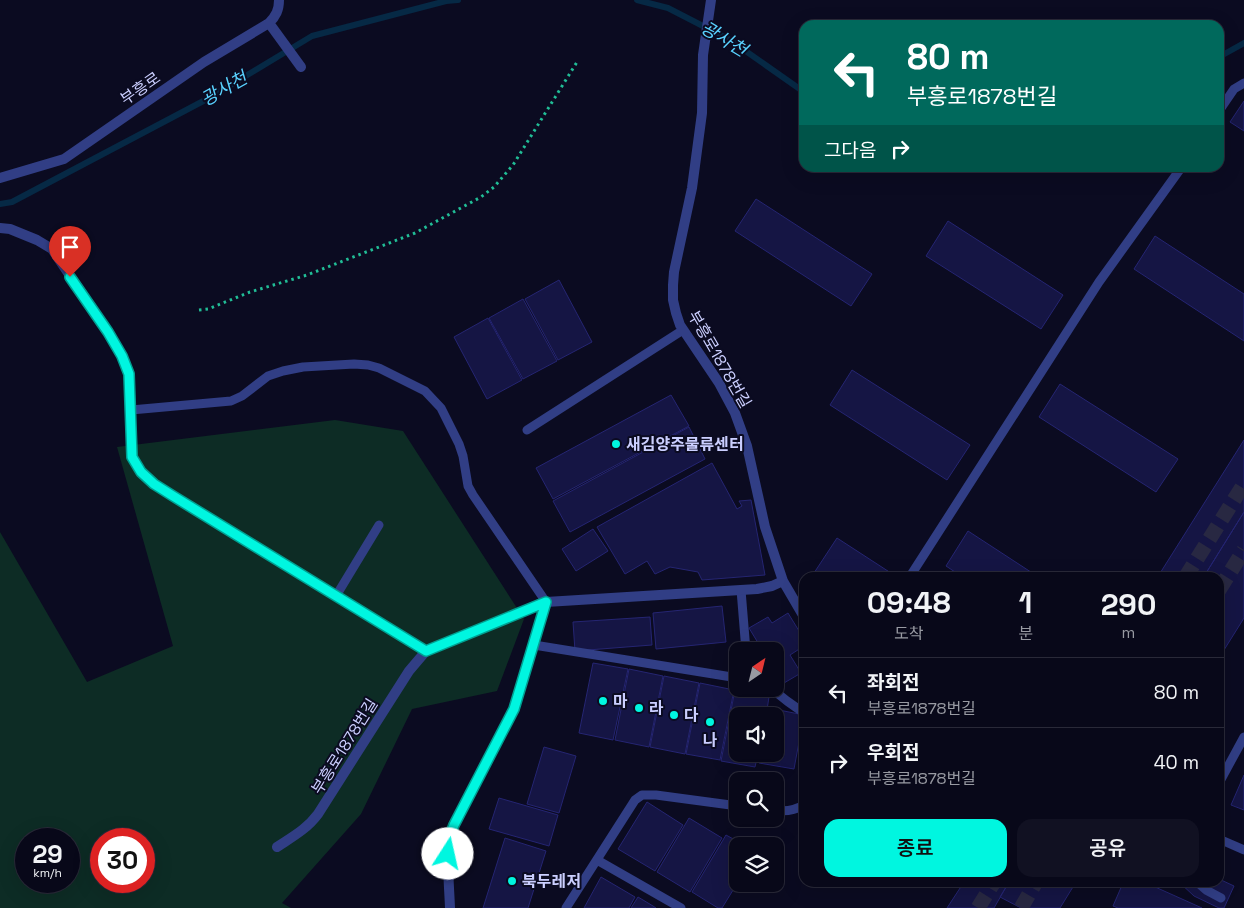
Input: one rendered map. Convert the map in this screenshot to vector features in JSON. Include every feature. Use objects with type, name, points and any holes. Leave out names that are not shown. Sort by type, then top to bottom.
[{"type":"street","points":[[279,0],[279,8],[269,23],[300,65]]},
{"type":"street","name":"부흥로1878번길","points":[[711,4],[703,55],[702,113],[692,188],[674,272],[673,300],[680,325],[719,383],[735,413],[747,446],[765,527],[782,581],[799,609]]},
{"type":"street","name":"부흥로","points":[[0,178],[64,158],[204,62],[269,23]]},
{"type":"street","points":[[0,228],[10,229],[37,240],[52,249],[122,356],[129,374],[132,457],[141,472],[154,484],[173,496],[426,651]]},
{"type":"street","name":"부흥로1878번길","points":[[277,847],[312,823],[409,671],[426,651],[546,602],[757,589],[772,586],[782,581]]},
{"type":"street","points":[[450,908],[449,838],[514,709],[546,602]]},
{"type":"lane","points":[[1224,104],[1234,89],[1244,83]]},
{"type":"lane","points":[[913,572],[1099,282],[1178,172]]},
{"type":"lane","points":[[527,430],[684,330]]},
{"type":"lane","points":[[130,410],[231,401],[242,396],[268,376],[303,367],[354,364],[379,368],[425,390],[441,408],[459,444],[468,486],[546,602]]},
{"type":"lane","points":[[336,596],[379,525]]},
{"type":"lane","points":[[741,590],[745,642]]},
{"type":"lane","points":[[534,646],[729,677]]},
{"type":"lane","points":[[783,698],[799,709]]},
{"type":"lane","points":[[1224,774],[1244,737]]},
{"type":"lane","points":[[566,908],[635,800],[642,795],[649,794],[729,805]]},
{"type":"lane","points":[[784,811],[799,807]]},
{"type":"lane","points":[[1224,841],[1244,850]]},
{"type":"lane","points":[[597,860],[681,908]]},
{"type":"lane","points":[[1202,887],[1221,898]]},
{"type":"path","points":[[200,310],[208,309],[250,292],[307,275],[415,233],[481,197],[494,188],[512,164],[577,62]]},
{"type":"green space","points":[[335,420],[403,431],[524,619],[497,691],[412,709],[361,814],[282,903],[291,908],[0,908],[0,532],[87,682],[173,646],[117,447]]},
{"type":"building","points":[[1244,101],[1244,131],[1230,122]]},
{"type":"building","points":[[756,199],[872,274],[851,306],[735,231]]},
{"type":"building","points":[[948,221],[1063,295],[1041,329],[926,256]]},
{"type":"building","points":[[1155,236],[1244,294],[1244,341],[1134,269]]},
{"type":"building","points":[[559,280],[592,342],[558,360],[525,299]]},
{"type":"building","points":[[523,299],[557,361],[523,379],[489,318]]},
{"type":"building","points":[[488,318],[522,380],[487,399],[454,337]]},
{"type":"building","points":[[852,370],[970,445],[947,480],[830,405]]},
{"type":"building","points":[[1060,384],[1178,459],[1156,492],[1039,417]]},
{"type":"building","points":[[671,395],[689,426],[553,499],[536,468]]},
{"type":"building","points":[[689,427],[705,459],[570,532],[553,501]]},
{"type":"building","points":[[1244,440],[1244,512],[1207,572],[1161,572]]},
{"type":"building","points":[[712,463],[737,509],[742,506],[739,501],[751,500],[765,575],[702,580],[698,572],[670,567],[655,574],[647,561],[625,574],[597,527]]},
{"type":"building","points":[[1244,512],[1244,618],[1224,650],[1224,572],[1207,572]]},
{"type":"building","points":[[593,529],[608,551],[576,571],[562,549]]},
{"type":"building","points":[[968,531],[1031,572],[955,572],[946,566]]},
{"type":"building","points":[[837,538],[889,572],[815,572]]},
{"type":"building","points":[[722,606],[726,642],[656,649],[653,613]]},
{"type":"building","points":[[788,613],[799,631],[799,649],[790,655],[799,670],[799,674],[784,683],[784,642],[758,642],[749,628],[768,617],[772,623]]},
{"type":"building","points":[[650,617],[652,645],[575,651],[573,622]]},
{"type":"building","name":"마","points":[[593,663],[628,669],[613,740],[579,733]]},
{"type":"building","name":"라","points":[[629,669],[663,676],[649,747],[615,740]]},
{"type":"building","name":"다","points":[[664,676],[699,683],[685,754],[650,747]]},
{"type":"building","name":"나","points":[[700,683],[729,689],[729,698],[732,698],[729,707],[720,760],[686,754]]},
{"type":"building","points":[[733,698],[769,698],[767,707],[732,707]]},
{"type":"building","points":[[784,711],[799,714],[799,742],[794,769],[759,763],[784,762]]},
{"type":"building","points":[[729,720],[729,762],[756,762],[755,767],[721,761]]},
{"type":"building","points":[[544,747],[576,756],[559,813],[527,804]]},
{"type":"building","points":[[1244,775],[1244,810],[1231,805]]},
{"type":"building","points":[[499,798],[558,815],[549,846],[489,829]]},
{"type":"building","points":[[647,802],[683,825],[655,871],[618,849]]},
{"type":"building","points":[[689,818],[722,838],[690,892],[657,872]]},
{"type":"building","points":[[726,835],[730,837],[729,892],[732,892],[722,908],[718,908],[692,892]]},
{"type":"building","points":[[505,838],[546,851],[528,908],[483,908]]},
{"type":"building","points":[[601,877],[635,897],[629,908],[584,908]]},
{"type":"building","points":[[1224,881],[1234,886],[1224,908],[1219,908],[1194,896],[1184,887],[1224,887]]},
{"type":"building","points":[[961,887],[1006,887],[994,908],[947,908]]},
{"type":"building","points":[[1006,887],[1073,887],[1060,908],[1021,908],[1000,897]]},
{"type":"building","points":[[1121,887],[1155,887],[1202,908],[1118,908],[1113,906]]},
{"type":"building","points":[[638,897],[653,906],[656,908],[631,908]]},
{"type":"waterway","name":"광사천","points":[[0,204],[12,202],[209,98],[312,36],[446,1],[458,0]]},
{"type":"waterway","name":"광사천","points":[[637,0],[668,8],[730,40],[799,88]]},
{"type":"waterway","name":"광사천","points":[[1224,54],[1244,43]]},
{"type":"tunnel","points":[[1189,572],[1244,484]]},
{"type":"tunnel","points":[[1224,582],[1244,550]]},
{"type":"tunnel","points":[[978,908],[991,887]]},
{"type":"tunnel","points":[[1021,908],[1033,887]]},
{"type":"place","name":"새김양주물류센터","points":[[616,444]]},
{"type":"place","name":"마","points":[[603,701]]},
{"type":"place","name":"라","points":[[639,708]]},
{"type":"place","name":"다","points":[[674,715]]},
{"type":"place","name":"나","points":[[710,722]]},
{"type":"place","name":"북두레저","points":[[512,881]]},
{"type":"route","points":[[70,277],[108,332],[122,356],[129,374],[132,457],[141,472],[154,484],[426,651],[546,602],[517,702],[454,825],[449,838],[448,854]]}]
